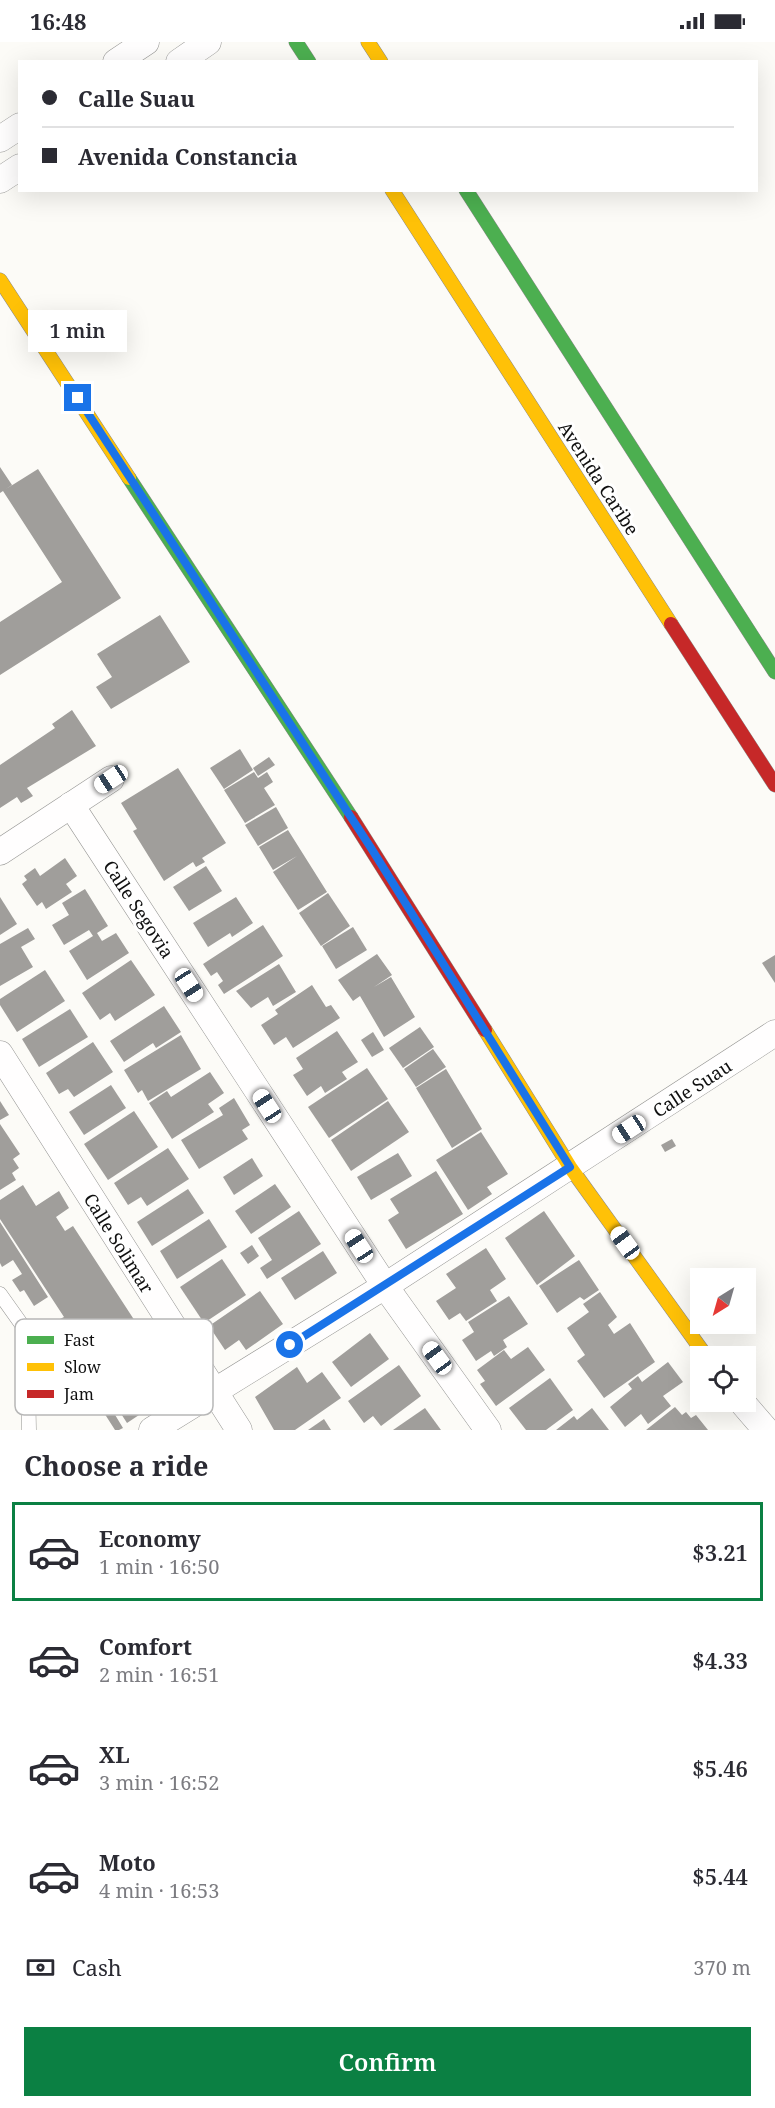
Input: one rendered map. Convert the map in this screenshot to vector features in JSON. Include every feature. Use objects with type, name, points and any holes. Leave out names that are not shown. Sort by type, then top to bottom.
[{"type":"street","points":[[119,60],[146,42]]},
{"type":"street","points":[[181,60],[208,42]]},
{"type":"street","points":[[296,42],[308,60]]},
{"type":"street","points":[[368,42],[380,60]]},
{"type":"street","points":[[0,139],[18,127]]},
{"type":"street","points":[[0,180],[18,168]]},
{"type":"street","name":"Avenida Caribe","points":[[393,192],[775,785]]},
{"type":"street","points":[[467,192],[775,672]]},
{"type":"street","points":[[0,280],[364,838],[570,1167],[699,1346]]},
{"type":"street","points":[[0,852],[111,779]]},
{"type":"street","name":"Calle Segovia","points":[[71,805],[385,1286],[488,1430]]},
{"type":"street","name":"Calle Suau","points":[[213,1392],[385,1286],[775,1033]]},
{"type":"street","name":"Calle Solimar","points":[[0,1054],[167,1319]]},
{"type":"street","name":"Calle Solimar","points":[[213,1392],[239,1430]]},
{"type":"street","points":[[750,1412],[766,1430]]},
{"type":"street","name":"Calle Suau","points":[[152,1430],[176,1415]]},
{"type":"lane","points":[[0,1294],[18,1319]]},
{"type":"lane","points":[[29,1415],[29,1430]]},
{"type":"building","points":[[0,467],[12,485],[6,489],[38,469],[121,598],[0,675],[0,622],[62,582],[3,491],[0,493]]},
{"type":"building","points":[[160,615],[190,662],[111,709],[96,687],[112,677],[97,654]]},
{"type":"building","points":[[72,710],[96,746],[27,788],[33,796],[21,803],[17,797],[0,808],[0,765],[55,728],[52,724]]},
{"type":"building","points":[[240,749],[253,770],[224,789],[210,768]]},
{"type":"building","points":[[269,757],[275,765],[258,776],[253,768]]},
{"type":"building","points":[[178,768],[226,843],[202,858],[205,862],[196,867],[193,862],[164,881],[133,831],[137,829],[121,803]]},
{"type":"building","points":[[254,772],[258,778],[267,772],[273,782],[264,788],[275,805],[245,823],[224,790]]},
{"type":"building","points":[[276,807],[288,828],[258,846],[245,825]]},
{"type":"building","points":[[288,830],[327,892],[298,910],[273,872],[297,856],[273,870],[259,847]]},
{"type":"building","points":[[65,858],[77,876],[66,884],[72,892],[46,909],[42,902],[37,906],[22,884],[27,880],[24,876],[35,868],[40,876]]},
{"type":"building","points":[[206,866],[222,891],[189,911],[173,887]]},
{"type":"building","points":[[85,889],[108,926],[97,933],[102,941],[116,933],[129,953],[87,980],[69,951],[93,936],[89,930],[64,945],[52,925],[69,915],[62,903]]},
{"type":"building","points":[[328,893],[350,926],[321,946],[299,913]]},
{"type":"building","points":[[0,897],[17,924],[0,935]]},
{"type":"building","points":[[236,897],[253,923],[232,937],[230,933],[208,947],[193,923]]},
{"type":"building","points":[[263,925],[283,956],[224,994],[218,985],[223,981],[217,972],[211,976],[203,964]]},
{"type":"building","points":[[353,927],[367,950],[336,969],[322,946]]},
{"type":"building","points":[[28,928],[35,939],[21,947],[33,967],[0,986],[0,944]]},
{"type":"building","points":[[377,954],[392,975],[374,987],[391,977],[415,1017],[384,1037],[360,996],[353,1001],[338,980]]},
{"type":"building","points":[[775,955],[775,983],[762,963]]},
{"type":"building","points":[[131,960],[155,995],[115,1021],[110,1013],[100,1020],[82,993]]},
{"type":"building","points":[[279,964],[296,992],[273,1006],[268,997],[251,1008],[236,991]]},
{"type":"building","points":[[45,970],[65,1001],[17,1032],[0,1005],[0,999]]},
{"type":"building","points":[[312,985],[326,1007],[331,1005],[340,1018],[293,1048],[286,1037],[274,1045],[261,1025],[278,1014],[275,1010]]},
{"type":"building","points":[[164,1006],[181,1032],[156,1048],[153,1043],[124,1062],[110,1041]]},
{"type":"building","points":[[70,1009],[88,1037],[39,1067],[22,1039]]},
{"type":"building","points":[[420,1027],[434,1047],[403,1068],[389,1048]]},
{"type":"building","points":[[337,1031],[358,1062],[342,1072],[347,1079],[325,1093],[321,1086],[307,1096],[293,1075],[303,1069],[296,1058]]},
{"type":"building","points":[[373,1032],[384,1050],[372,1057],[361,1040]]},
{"type":"building","points":[[181,1035],[201,1069],[148,1101],[142,1090],[138,1093],[124,1070]]},
{"type":"building","points":[[93,1042],[113,1072],[74,1097],[68,1089],[59,1094],[46,1073]]},
{"type":"building","points":[[433,1049],[446,1067],[416,1087],[404,1069]]},
{"type":"building","points":[[367,1068],[388,1099],[329,1138],[308,1107]]},
{"type":"building","points":[[446,1069],[482,1129],[452,1148],[416,1088]]},
{"type":"building","points":[[210,1072],[224,1093],[208,1104],[214,1112],[172,1139],[149,1103],[167,1091],[171,1097]]},
{"type":"building","points":[[111,1085],[126,1108],[84,1135],[69,1112]]},
{"type":"building","points":[[234,1098],[250,1125],[242,1130],[248,1139],[199,1169],[181,1140],[223,1115],[219,1108]]},
{"type":"building","points":[[0,1101],[9,1115],[0,1120]]},
{"type":"building","points":[[388,1101],[409,1132],[351,1171],[331,1140]]},
{"type":"building","points":[[134,1111],[158,1147],[108,1180],[84,1144]]},
{"type":"building","points":[[0,1124],[20,1154],[13,1159],[19,1168],[12,1173],[16,1180],[0,1190]]},
{"type":"building","points":[[481,1132],[508,1174],[487,1187],[492,1194],[468,1210],[436,1160]]},
{"type":"building","points":[[672,1139],[676,1146],[665,1152],[661,1145]]},
{"type":"building","points":[[168,1148],[189,1179],[147,1206],[141,1197],[128,1205],[114,1183]]},
{"type":"building","points":[[398,1153],[412,1176],[371,1200],[357,1177]]},
{"type":"building","points":[[252,1158],[263,1176],[234,1195],[223,1177]]},
{"type":"building","points":[[436,1171],[463,1214],[406,1249],[388,1220],[399,1213],[390,1199]]},
{"type":"building","points":[[275,1184],[291,1207],[251,1234],[235,1211]]},
{"type":"building","points":[[23,1185],[36,1206],[59,1191],[69,1208],[56,1217],[65,1231],[73,1226],[134,1319],[60,1319],[64,1317],[0,1219],[0,1200]]},
{"type":"building","points":[[188,1189],[204,1213],[152,1246],[137,1222]]},
{"type":"building","points":[[299,1211],[321,1244],[267,1279],[260,1268],[272,1260],[258,1238]]},
{"type":"building","points":[[544,1211],[575,1256],[537,1285],[505,1238]]},
{"type":"building","points":[[209,1219],[227,1247],[177,1279],[160,1251]]},
{"type":"building","points":[[0,1222],[48,1297],[34,1306],[24,1290],[20,1292],[12,1280],[22,1274],[13,1260],[2,1267],[0,1263]]},
{"type":"building","points":[[252,1245],[259,1256],[248,1264],[240,1253]]},
{"type":"building","points":[[486,1248],[506,1279],[490,1290],[497,1301],[466,1321],[460,1313],[449,1320],[436,1301],[456,1288],[446,1274]]},
{"type":"building","points":[[323,1251],[337,1273],[295,1300],[281,1278]]},
{"type":"building","points":[[222,1259],[246,1295],[210,1319],[201,1319],[180,1287]]},
{"type":"building","points":[[579,1260],[599,1290],[584,1300],[580,1297],[557,1313],[539,1286]]},
{"type":"building","points":[[260,1291],[283,1324],[246,1350],[239,1340],[225,1350],[213,1332],[213,1323]]},
{"type":"building","points":[[600,1292],[617,1317],[608,1325],[614,1334],[630,1323],[655,1362],[604,1398],[577,1361],[585,1355],[567,1328],[589,1312],[583,1304]]},
{"type":"building","points":[[509,1296],[528,1324],[503,1340],[507,1347],[494,1356],[491,1351],[476,1361],[462,1340],[474,1332],[468,1322]]},
{"type":"building","points":[[370,1333],[389,1359],[351,1387],[332,1362]]},
{"type":"building","points":[[528,1347],[545,1370],[496,1406],[480,1384],[485,1381],[477,1370],[504,1350],[511,1359]]},
{"type":"building","points":[[668,1362],[683,1382],[663,1396],[671,1406],[648,1424],[641,1414],[625,1427],[610,1407],[632,1389],[628,1384],[638,1376],[642,1382]]},
{"type":"building","points":[[399,1365],[421,1396],[381,1426],[373,1416],[364,1423],[348,1401]]},
{"type":"building","points":[[297,1367],[307,1383],[322,1372],[341,1398],[295,1430],[274,1430],[255,1397]]},
{"type":"building","points":[[550,1378],[573,1410],[546,1430],[526,1430],[509,1408]]},
{"type":"building","points":[[675,1407],[682,1415],[686,1412],[691,1418],[696,1415],[708,1430],[646,1430]]},
{"type":"building","points":[[425,1408],[441,1430],[393,1430]]},
{"type":"building","points":[[592,1408],[609,1430],[556,1430],[574,1416],[577,1420]]},
{"type":"building","points":[[105,1415],[115,1415],[123,1428],[115,1430]]},
{"type":"building","points":[[122,1415],[139,1415],[127,1423]]},
{"type":"building","points":[[324,1419],[331,1430],[308,1430]]},
{"type":"traffic: fast","points":[[296,42],[308,60]]},
{"type":"traffic: fast","points":[[467,192],[775,672]]},
{"type":"traffic: fast","points":[[129,478],[351,817]]},
{"type":"traffic: slow","points":[[368,42],[380,60]]},
{"type":"traffic: slow","points":[[393,192],[671,624]]},
{"type":"traffic: slow","points":[[0,280],[129,478]]},
{"type":"traffic: slow","points":[[485,1030],[570,1167],[699,1346]]},
{"type":"traffic: jam","points":[[671,624],[775,785]]},
{"type":"traffic: jam","points":[[351,817],[485,1030]]},
{"type":"route","points":[[78,398],[371,848],[570,1167],[290,1345]]}]
